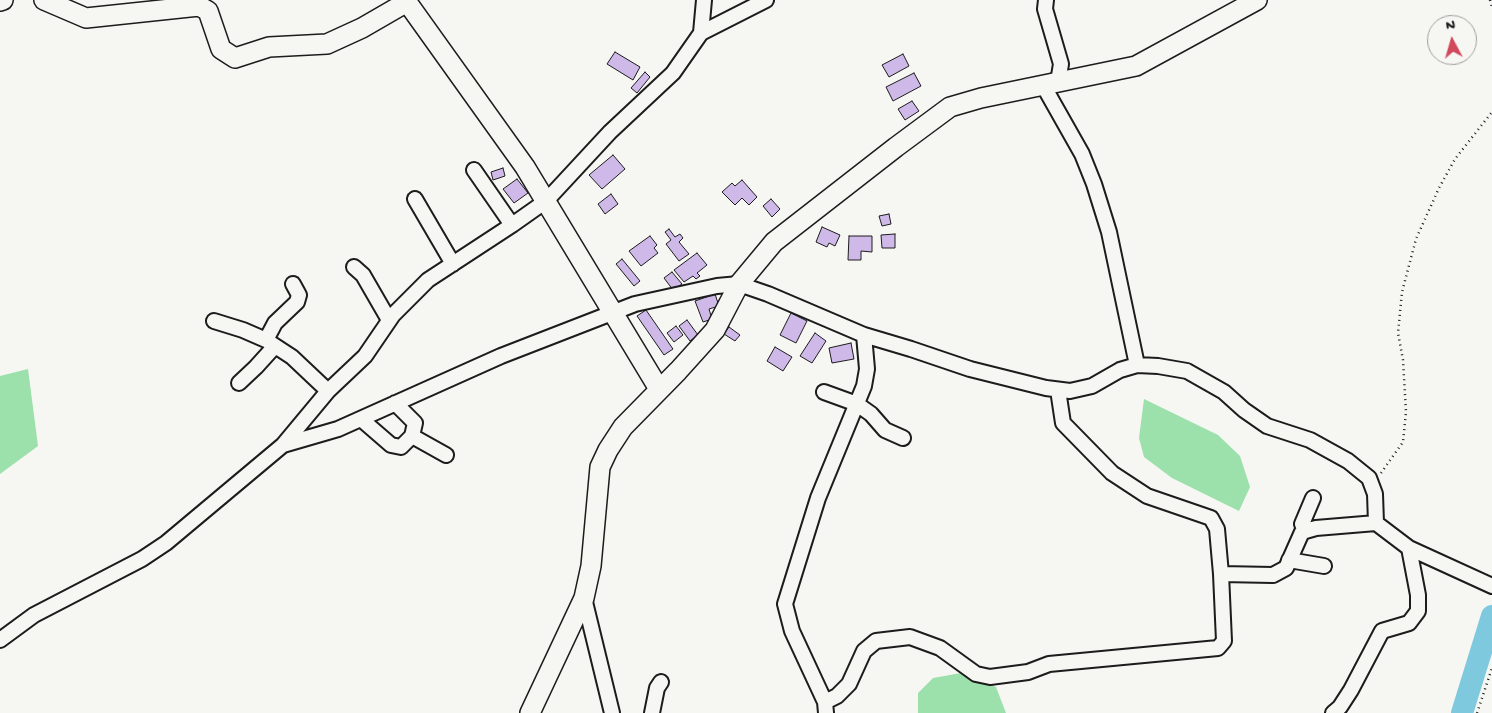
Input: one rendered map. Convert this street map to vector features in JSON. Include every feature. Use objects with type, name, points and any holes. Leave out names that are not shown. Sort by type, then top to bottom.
[{"type":"street","points":[[44,0],[86,18],[199,6],[208,11],[221,50],[235,58],[269,48],[327,44],[362,28],[406,1],[525,167],[612,313],[660,389]]},
{"type":"street","points":[[701,33],[704,0]]},
{"type":"street","points":[[0,640],[34,615],[142,559],[166,543],[283,444],[328,391],[365,356],[390,320],[428,280],[546,201],[610,132],[673,73],[701,33],[766,0]]},
{"type":"street","points":[[1046,0],[1045,9],[1061,64],[1050,84]]},
{"type":"street","points":[[530,713],[584,598],[591,566],[600,467],[608,450],[623,427],[678,371],[714,330],[739,284],[774,242],[950,107],[981,98],[1136,66],[1257,0]]},
{"type":"street","points":[[1050,84],[1094,184],[1109,232],[1137,364]]},
{"type":"street","points":[[474,170],[512,225]]},
{"type":"street","points":[[415,198],[452,264]]},
{"type":"street","points":[[354,267],[363,276],[390,320]]},
{"type":"street","points":[[239,383],[256,367],[270,343],[274,323],[297,302],[299,295],[293,284]]},
{"type":"street","points":[[283,444],[338,429],[501,356],[635,304],[680,293],[739,284],[768,294],[864,335],[970,370],[1058,390],[1070,392],[1092,386],[1120,370],[1137,364],[1187,371],[1224,392],[1244,410],[1267,426],[1310,440],[1348,461],[1369,478],[1375,494],[1376,523]]},
{"type":"street","points":[[214,321],[243,330],[270,343],[292,357],[328,391]]},
{"type":"street","points":[[864,335],[867,369],[864,386],[818,498],[786,604],[792,631],[825,708],[849,684],[864,651],[876,640],[910,637],[940,648],[976,674],[990,677],[1028,672],[1049,664],[1218,648],[1224,641],[1217,529],[1211,518],[1146,496],[1112,473],[1063,423],[1058,390]]},
{"type":"street","points":[[824,392],[857,404],[871,414],[885,430],[903,438]]},
{"type":"street","points":[[361,419],[391,445],[401,447],[412,436],[415,423],[395,404]]},
{"type":"street","points":[[412,436],[446,454]]},
{"type":"street","points":[[1306,531],[1302,524],[1313,498]]},
{"type":"street","points":[[1221,574],[1273,575],[1286,568],[1302,532],[1316,528],[1376,523],[1409,548],[1492,586]]},
{"type":"street","points":[[1333,713],[1350,690],[1382,631],[1409,623],[1418,611],[1418,595],[1409,548]]},
{"type":"street","points":[[1289,560],[1324,566]]},
{"type":"street","points":[[584,598],[612,713]]},
{"type":"street","points":[[652,713],[657,688],[661,682]]},
{"type":"path","points":[[1490,0],[1492,8]]},
{"type":"path","points":[[1372,486],[1403,442],[1406,412],[1403,360],[1398,333],[1402,292],[1416,239],[1438,188],[1455,159],[1492,112]]},
{"type":"path","points":[[1477,713],[1492,668]]},
{"type":"green space","points":[[28,369],[38,446],[0,474],[0,376]]},
{"type":"green space","points":[[1144,399],[1218,435],[1240,456],[1250,487],[1239,511],[1172,478],[1144,457],[1139,438]]},
{"type":"green space","points":[[961,673],[996,687],[1006,713],[918,713],[918,693],[933,678]]},
{"type":"building","points":[[615,52],[640,67],[633,80],[607,64]]},
{"type":"building","points":[[903,54],[909,66],[889,77],[882,65]]},
{"type":"building","points":[[645,72],[650,77],[637,93],[631,88]]},
{"type":"building","points":[[914,73],[921,86],[893,101],[886,87]]},
{"type":"building","points":[[912,101],[919,111],[905,120],[898,109]]},
{"type":"building","points":[[613,155],[625,169],[602,189],[589,175]]},
{"type":"building","points":[[503,168],[505,176],[493,180],[491,172]]},
{"type":"building","points":[[517,179],[528,193],[514,203],[503,189]]},
{"type":"building","points":[[742,180],[757,197],[749,205],[742,198],[735,205],[722,192],[732,183],[735,186]]},
{"type":"building","points":[[611,194],[618,204],[605,214],[598,204]]},
{"type":"building","points":[[771,199],[780,209],[772,217],[763,206]]},
{"type":"building","points":[[889,214],[891,224],[882,226],[879,216]]},
{"type":"building","points":[[822,227],[840,235],[835,246],[829,243],[827,247],[816,242]]},
{"type":"building","points":[[669,229],[675,237],[680,234],[683,238],[679,242],[689,254],[679,261],[666,244],[671,240],[665,232]]},
{"type":"building","points":[[895,234],[895,248],[882,248],[881,235]]},
{"type":"building","points":[[650,236],[657,245],[654,248],[658,253],[641,266],[629,251]]},
{"type":"building","points":[[849,236],[872,236],[872,252],[861,251],[861,260],[848,260]]},
{"type":"building","points":[[697,253],[707,265],[697,273],[700,276],[696,279],[693,276],[684,282],[674,270]]},
{"type":"building","points":[[622,259],[640,281],[634,286],[616,264]]},
{"type":"building","points":[[672,272],[682,284],[673,290],[664,278]]},
{"type":"building","points":[[715,294],[719,306],[709,309],[712,319],[703,322],[695,301]]},
{"type":"building","points":[[646,310],[673,349],[664,355],[637,316]]},
{"type":"building","points":[[791,313],[807,321],[796,343],[780,335]]},
{"type":"building","points":[[687,320],[698,335],[690,341],[679,326]]},
{"type":"building","points":[[676,326],[683,335],[674,342],[667,333]]},
{"type":"building","points":[[729,327],[740,335],[735,341],[724,334]]},
{"type":"building","points":[[815,333],[826,341],[812,363],[800,356]]},
{"type":"building","points":[[851,343],[854,359],[832,363],[829,348]]},
{"type":"building","points":[[775,347],[792,357],[783,371],[767,361]]},
{"type":"waterway","points":[[1462,713],[1492,616]]}]
